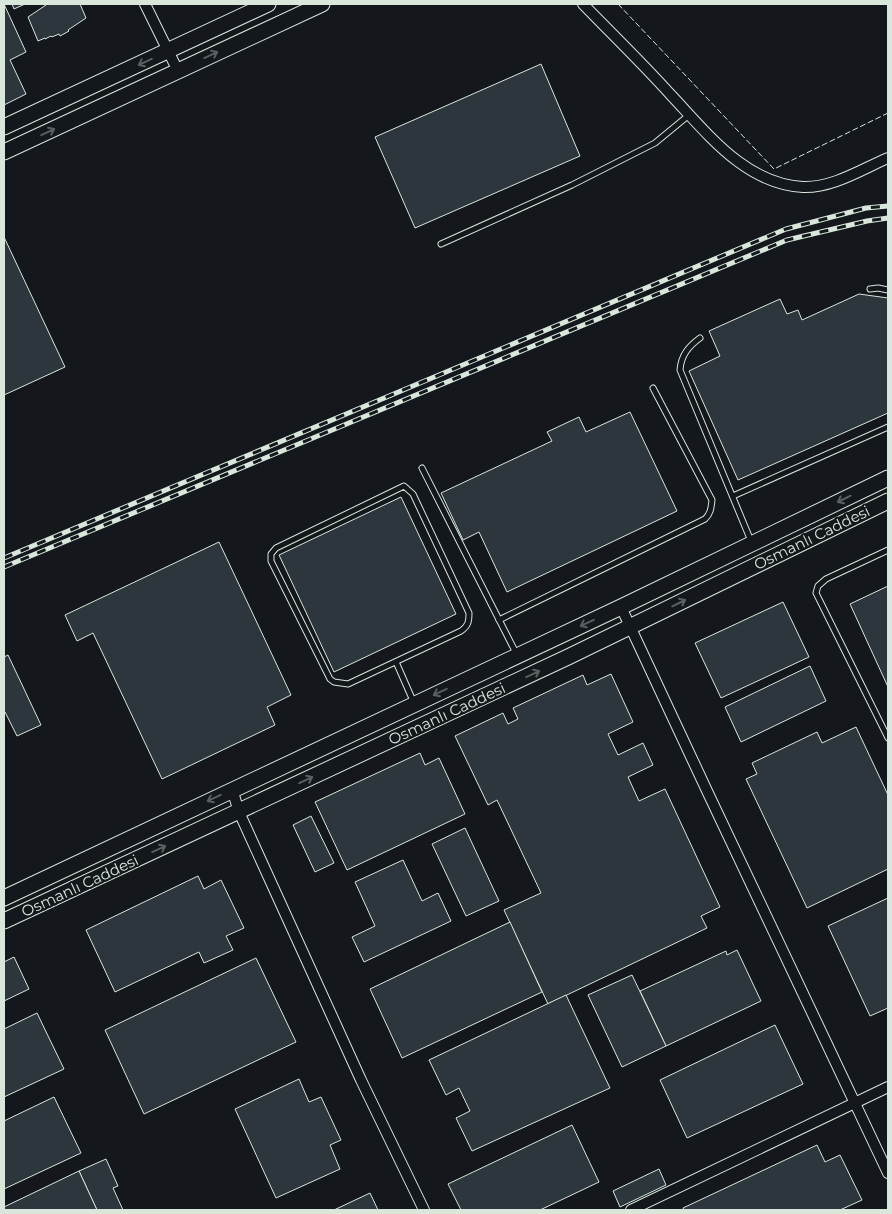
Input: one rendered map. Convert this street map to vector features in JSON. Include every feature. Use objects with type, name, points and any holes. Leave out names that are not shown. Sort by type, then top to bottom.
[{"type":"street","points":[[145,4],[178,70]]},
{"type":"street","points":[[4,127],[268,4]]},
{"type":"street","points":[[4,152],[322,4]]},
{"type":"street","points":[[584,4],[671,94],[688,115],[725,151],[744,166],[762,176],[788,185],[805,187],[829,184],[888,158]]},
{"type":"street","points":[[4,898],[621,607],[888,478]]},
{"type":"street","name":"Osmanlı Caddesi","points":[[4,921],[406,734],[888,501]]},
{"type":"street","points":[[621,607],[888,1174]]},
{"type":"street","points":[[396,712],[406,734]]},
{"type":"street","points":[[232,789],[239,812],[361,1080],[424,1210]]},
{"type":"street","points":[[631,1210],[888,1087]]},
{"type":"lane","points":[[441,244],[572,185],[655,143],[688,115]]},
{"type":"lane","points":[[870,289],[888,290]]},
{"type":"lane","points":[[700,338],[686,351],[680,370],[752,544]]},
{"type":"lane","points":[[499,620],[705,519],[709,515],[712,500],[653,388]]},
{"type":"lane","points":[[733,496],[888,427]]},
{"type":"lane","points":[[422,468],[517,656]]},
{"type":"lane","points":[[404,486],[413,494],[469,613],[469,621],[467,626],[461,631],[396,662],[348,684],[334,682],[330,679],[271,561],[271,554],[276,548],[404,486]]},
{"type":"lane","points":[[888,550],[826,579],[818,586],[816,593],[888,738]]},
{"type":"lane","points":[[396,662],[414,704]]},
{"type":"building","points":[[4,4],[26,52],[10,60],[26,94],[4,105]]},
{"type":"building","points":[[12,4],[25,4],[14,9]]},
{"type":"building","points":[[45,4],[80,4],[86,18],[60,36],[59,34],[38,41],[28,17]]},
{"type":"building","points":[[541,64],[580,156],[415,228],[375,137]]},
{"type":"building","points":[[4,237],[65,367],[4,395]]},
{"type":"building","points":[[859,294],[888,298],[888,413],[738,480],[689,371],[720,356],[709,331],[780,299],[787,314],[798,310],[802,320]]},
{"type":"building","points":[[630,412],[677,511],[507,592],[479,532],[463,540],[441,493],[552,441],[547,432],[579,417],[586,432]]},
{"type":"building","points":[[401,497],[456,614],[334,672],[279,555]]},
{"type":"building","points":[[219,542],[291,695],[267,707],[275,725],[162,779],[93,633],[77,641],[65,615]]},
{"type":"building","points":[[888,586],[888,687],[850,604]]},
{"type":"building","points":[[783,602],[809,657],[721,698],[695,643]]},
{"type":"building","points":[[8,655],[41,725],[17,736],[4,713],[4,657]]},
{"type":"building","points":[[810,666],[826,701],[741,742],[725,707]]},
{"type":"building","points":[[611,674],[633,722],[608,734],[618,755],[643,743],[653,765],[628,777],[639,801],[665,789],[720,907],[701,916],[707,928],[548,1004],[504,910],[541,893],[497,800],[488,805],[455,736],[503,713],[508,724],[518,719],[513,708],[583,675],[587,685]]},
{"type":"building","points":[[856,727],[888,795],[888,869],[807,908],[746,779],[757,774],[752,763],[817,732],[822,743]]},
{"type":"building","points":[[420,753],[425,765],[439,758],[465,814],[347,870],[315,802]]},
{"type":"building","points":[[311,816],[334,863],[315,872],[293,825]]},
{"type":"building","points":[[465,828],[499,901],[466,916],[432,844]]},
{"type":"building","points":[[403,860],[422,901],[438,893],[451,921],[364,962],[352,937],[375,926],[355,882]]},
{"type":"building","points":[[198,876],[204,889],[221,880],[244,928],[226,936],[233,950],[204,963],[199,952],[115,992],[86,930]]},
{"type":"building","points":[[888,898],[888,1008],[870,1016],[828,926]]},
{"type":"building","points":[[510,922],[542,992],[402,1058],[370,989]]},
{"type":"building","points":[[737,950],[761,1001],[666,1046],[640,991],[726,951],[727,955]]},
{"type":"building","points":[[14,957],[29,989],[4,1001],[4,962]]},
{"type":"building","points":[[256,958],[296,1042],[144,1114],[105,1030]]},
{"type":"building","points":[[632,975],[666,1046],[622,1067],[588,995]]},
{"type":"building","points":[[566,995],[610,1088],[472,1151],[456,1118],[470,1111],[459,1088],[446,1095],[429,1060]]},
{"type":"building","points":[[37,1013],[64,1069],[4,1097],[4,1029]]},
{"type":"building","points":[[775,1025],[803,1084],[687,1138],[660,1080]]},
{"type":"building","points":[[299,1079],[309,1102],[321,1097],[341,1140],[330,1145],[340,1169],[276,1198],[235,1109]]},
{"type":"building","points":[[54,1097],[81,1153],[4,1189],[4,1121]]},
{"type":"building","points":[[572,1125],[599,1182],[540,1210],[461,1210],[448,1184]]},
{"type":"building","points":[[817,1145],[825,1162],[840,1155],[862,1200],[840,1210],[684,1210],[683,1208]]},
{"type":"building","points":[[106,1159],[118,1186],[113,1188],[123,1210],[97,1210],[79,1171]]},
{"type":"building","points":[[659,1169],[666,1185],[620,1207],[613,1191]]},
{"type":"building","points":[[79,1171],[97,1210],[4,1210],[4,1207]]},
{"type":"building","points":[[370,1193],[378,1210],[334,1210]]},
{"type":"railway","points":[[4,558],[786,229],[866,208],[888,206]]},
{"type":"railway","points":[[4,567],[787,240],[867,221],[888,218]]},
{"type":"fence","points":[[618,4],[774,169],[888,113]]}]
